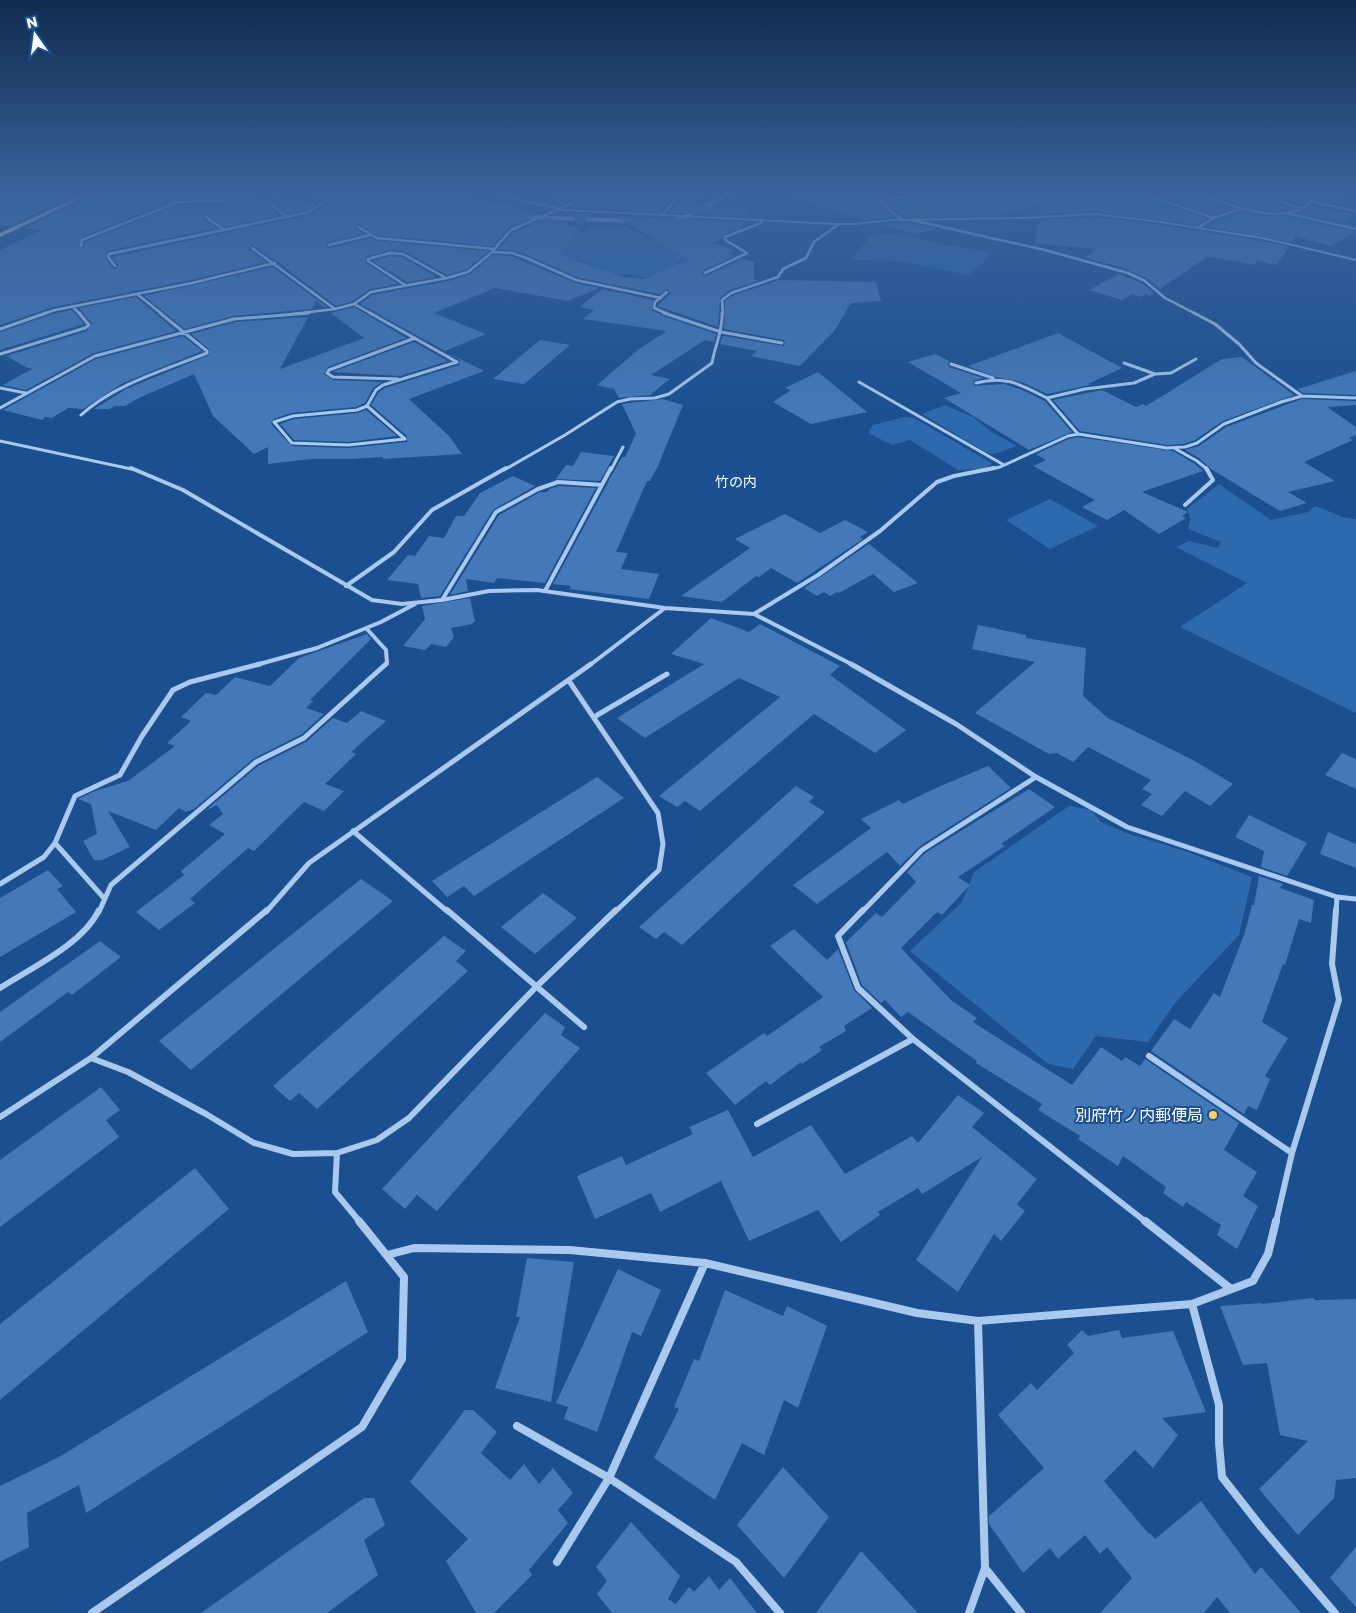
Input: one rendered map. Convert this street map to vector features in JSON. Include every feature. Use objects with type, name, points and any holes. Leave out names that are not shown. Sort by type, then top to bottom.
[{"type":"street","points":[[0,329],[55,310],[269,265]]},
{"type":"street","points":[[277,265],[335,309]]},
{"type":"street","points":[[375,265],[405,285]]},
{"type":"street","points":[[424,265],[447,278]]},
{"type":"street","points":[[0,408],[95,356],[183,331],[234,319],[335,309],[354,304],[371,292],[447,278],[468,272],[476,265]]},
{"type":"street","points":[[543,265],[576,280],[661,298]]},
{"type":"street","points":[[705,273],[721,265]]},
{"type":"street","points":[[346,586],[394,552],[432,510],[565,435],[617,402],[630,399],[656,398],[669,394],[712,362],[714,345],[723,327],[722,300],[730,293],[778,278],[784,269],[791,265]]},
{"type":"street","points":[[1104,265],[1136,277],[1156,289],[1165,298],[1216,324],[1239,344],[1256,363],[1302,396]]},
{"type":"street","points":[[667,292],[655,302],[654,308],[658,311],[720,332],[782,344]]},
{"type":"street","points":[[81,415],[92,405],[119,389],[208,351],[137,294]]},
{"type":"street","points":[[354,304],[457,362],[383,385],[376,390],[367,406],[357,410],[293,416],[274,422],[292,443],[349,444],[391,442],[405,439],[367,406]]},
{"type":"street","points":[[0,354],[85,328],[89,325],[88,323],[72,306]]},
{"type":"street","points":[[404,380],[333,377],[327,373],[329,370],[415,338]]},
{"type":"street","points":[[1047,398],[1085,389],[1134,383],[1155,374],[1171,373],[1196,360]]},
{"type":"street","points":[[1124,363],[1155,374]]},
{"type":"street","points":[[951,364],[994,379]]},
{"type":"street","points":[[976,383],[1007,378],[1047,398],[1078,434]]},
{"type":"street","points":[[859,382],[1004,465]]},
{"type":"street","points":[[0,388],[27,393]]},
{"type":"street","points":[[754,614],[818,575],[880,531],[937,482],[954,476],[989,471],[1068,436],[1078,434],[1173,448],[1186,447],[1197,443],[1224,424],[1302,396],[1356,398]]},
{"type":"street","points":[[0,441],[135,469],[183,490],[372,600],[402,604],[442,600],[489,591],[546,591],[665,608],[754,614],[876,677],[956,724],[1036,777],[1127,827],[1337,897],[1356,900]]},
{"type":"street","points":[[546,591],[623,447]]},
{"type":"street","points":[[1173,448],[1202,464],[1211,472],[1212,480],[1185,505]]},
{"type":"street","points":[[442,600],[496,512],[538,489],[558,482],[602,485]]},
{"type":"street","points":[[0,884],[44,857],[55,843],[75,796],[120,775],[142,736],[173,690],[190,682],[317,648],[366,628],[418,602]]},
{"type":"street","points":[[0,1117],[91,1058],[267,911],[309,863],[569,681],[665,608]]},
{"type":"street","points":[[0,988],[75,938],[94,920],[111,885],[256,762],[273,752],[291,747],[304,738],[387,663],[386,650],[366,628]]},
{"type":"street","points":[[594,717],[667,674]]},
{"type":"street","points":[[91,1058],[128,1072],[206,1114],[254,1143],[293,1154],[336,1153],[377,1140],[410,1118],[538,986],[659,870],[663,844],[658,813],[569,681]]},
{"type":"street","points":[[1036,777],[922,850],[838,936],[858,988],[913,1039],[1231,1289]]},
{"type":"street","points":[[353,831],[584,1026]]},
{"type":"street","points":[[55,843],[104,897]]},
{"type":"street","points":[[387,1255],[414,1248],[570,1250],[705,1263],[917,1313],[978,1321],[1192,1304],[1253,1280],[1268,1254],[1292,1154],[1339,1000],[1332,964],[1337,897]]},
{"type":"street","points":[[757,1124],[913,1039]]},
{"type":"street","points":[[1149,1056],[1292,1154]]},
{"type":"street","points":[[92,1613],[362,1427],[402,1359],[404,1277],[335,1192],[336,1153]]},
{"type":"street","points":[[557,1562],[609,1478],[705,1263]]},
{"type":"street","points":[[1192,1304],[1219,1405],[1218,1443],[1222,1476],[1262,1528],[1335,1613]]},
{"type":"street","points":[[970,1613],[985,1568],[978,1321]]},
{"type":"street","points":[[517,1426],[609,1478],[736,1562],[780,1613]]},
{"type":"street","points":[[985,1568],[1021,1613]]},
{"type":"shaded area","points":[[592,265],[681,265],[713,279],[658,281],[629,274],[610,274]]},
{"type":"shaded area","points":[[921,265],[980,265],[969,275]]},
{"type":"shaded area","points":[[945,405],[973,417],[990,431],[1017,446],[994,454],[987,453],[922,414]]},
{"type":"shaded area","points":[[905,417],[914,418],[993,464],[981,469],[958,470],[910,440],[892,445],[868,433],[873,425]]},
{"type":"shaded area","points":[[1219,484],[1271,520],[1308,512],[1315,506],[1346,518],[1356,519],[1356,713],[1180,627],[1247,583],[1176,547],[1189,541],[1218,548],[1221,542],[1188,529],[1190,519],[1187,509]]},
{"type":"shaded area","points":[[1050,499],[1098,526],[1050,549],[1006,520]]},
{"type":"shaded area","points":[[1069,806],[1091,810],[1101,822],[1126,833],[1185,851],[1252,877],[1239,935],[1175,1003],[1148,1042],[1096,1036],[1073,1069],[1048,1064],[910,951],[962,902],[974,872]]},
{"type":"building","points":[[0,265],[111,265],[114,269],[118,265],[252,265],[191,280],[54,307],[0,325]]},
{"type":"building","points":[[283,265],[369,265],[398,284],[370,289],[353,301],[336,306]]},
{"type":"building","points":[[380,265],[416,265],[437,277],[407,282]]},
{"type":"building","points":[[430,265],[471,265],[467,269],[447,275]]},
{"type":"building","points":[[481,265],[533,265],[575,283],[599,288],[568,301],[495,288],[434,313],[486,334],[445,351],[360,304],[372,295],[448,281],[469,275]]},
{"type":"building","points":[[550,265],[590,265],[627,278],[644,279],[676,265],[714,265],[704,270],[702,274],[706,276],[729,265],[754,265],[754,280],[760,280],[730,290],[720,298],[718,327],[657,306],[670,294],[668,289],[659,294],[577,277]]},
{"type":"building","points":[[1114,265],[1195,265],[1160,289],[1147,278],[1127,270],[1129,269]]},
{"type":"building","points":[[272,267],[327,307],[316,301],[312,309],[233,316],[185,329],[144,296]]},
{"type":"building","points":[[1119,274],[1143,284],[1154,293],[1141,297],[1132,294],[1122,300],[1089,290]]},
{"type":"building","points":[[779,280],[876,282],[881,301],[851,303],[835,330],[800,366],[751,356],[757,351],[720,344],[723,336],[784,346],[785,342],[783,340],[724,329],[725,301],[732,296]]},
{"type":"building","points":[[602,289],[653,300],[652,310],[663,316],[716,334],[714,342],[705,340],[651,375],[670,379],[650,395],[619,398],[614,389],[597,385],[639,349],[667,331],[583,319],[594,310],[580,307]]},
{"type":"building","points":[[136,297],[176,331],[94,353],[26,390],[3,385],[32,369],[6,356],[87,331],[92,324],[79,308]]},
{"type":"building","points":[[354,307],[406,338],[328,367],[324,374],[333,380],[382,382],[373,388],[365,403],[356,407],[292,413],[273,419],[271,424],[292,446],[348,448],[407,442],[407,436],[371,405],[379,392],[385,388],[459,365],[460,360],[448,353],[484,371],[409,399],[449,436],[462,454],[383,459],[383,457],[311,459],[268,464],[268,447],[254,454],[213,416],[194,374],[125,406],[94,409],[126,389],[209,355],[209,349],[191,334],[235,322],[308,317],[280,369],[364,338],[331,313]]},
{"type":"building","points":[[72,310],[84,324],[0,350],[0,332],[56,313]]},
{"type":"building","points":[[1058,333],[1122,368],[1088,384],[1090,385],[1047,394],[1022,382],[996,377],[968,366]]},
{"type":"building","points":[[183,336],[202,351],[123,383],[83,409],[68,408],[52,418],[45,417],[42,420],[3,410],[96,359]]},
{"type":"building","points":[[540,340],[570,345],[524,384],[493,379]]},
{"type":"building","points":[[414,342],[448,361],[400,376],[332,372]]},
{"type":"building","points":[[935,354],[949,361],[949,367],[983,378],[973,381],[974,386],[1004,384],[1020,389],[1045,401],[1072,432],[1029,450],[944,398],[961,393],[908,362]]},
{"type":"building","points":[[1242,357],[1294,395],[1223,421],[1195,440],[1184,444],[1167,445],[1080,431],[1053,400],[1102,390],[1136,407],[1143,404],[1146,406],[1222,359]]},
{"type":"building","points":[[1356,371],[1356,395],[1303,393],[1298,389]]},
{"type":"building","points":[[818,372],[867,412],[811,424],[773,402],[791,390],[785,388]]},
{"type":"building","points":[[663,399],[683,405],[658,466],[650,481],[647,481],[616,552],[628,553],[621,569],[659,574],[649,599],[569,589],[571,586],[553,584],[622,457],[625,457],[636,434],[622,404]]},
{"type":"building","points":[[1302,399],[1356,401],[1356,405],[1327,407],[1356,427],[1356,435],[1349,438],[1353,440],[1304,462],[1335,481],[1288,492],[1307,503],[1280,511],[1211,469],[1199,458],[1185,450],[1199,446],[1226,427]]},
{"type":"building","points":[[366,410],[397,436],[348,442],[294,440],[280,424],[294,419],[357,413]]},
{"type":"building","points":[[1078,437],[1173,451],[1195,464],[1203,471],[1142,492],[1188,512],[1182,516],[1186,518],[1159,534],[1124,510],[1107,520],[1082,507],[1095,500],[1033,466],[1046,460],[1036,454],[1069,439]]},
{"type":"building","points":[[581,452],[614,456],[600,481],[556,479],[566,465],[573,466]]},
{"type":"building","points":[[513,476],[535,486],[493,510],[440,596],[421,598],[418,584],[387,580],[408,555],[415,556],[429,536],[444,538],[456,516],[464,516],[480,493]]},
{"type":"building","points":[[559,486],[596,488],[545,583],[497,578],[494,583],[466,579],[468,591],[450,595],[499,515],[540,492],[547,492],[549,489]]},
{"type":"building","points":[[785,514],[820,533],[845,520],[868,532],[860,537],[863,539],[797,583],[771,568],[759,577],[756,576],[722,602],[681,596],[750,548],[735,539]]},
{"type":"building","points":[[869,544],[918,583],[894,592],[873,574],[830,596],[824,592],[817,596],[804,588]]},
{"type":"building","points":[[470,598],[475,622],[451,628],[454,637],[446,647],[431,644],[425,650],[403,646],[425,619],[422,606]]},
{"type":"building","points":[[711,618],[749,632],[760,624],[840,666],[830,675],[906,730],[875,753],[814,714],[700,811],[685,801],[677,807],[659,796],[780,697],[739,678],[645,738],[617,718],[704,664],[671,654]]},
{"type":"building","points":[[978,625],[1026,635],[1026,638],[1086,648],[1083,696],[1108,718],[1193,760],[1233,784],[1210,806],[1185,791],[1162,816],[1141,805],[1152,794],[1142,789],[1151,780],[1088,747],[1073,762],[1057,753],[1049,754],[975,713],[1035,662],[972,649]]},
{"type":"building","points":[[367,634],[371,639],[310,700],[313,701],[306,708],[324,714],[302,734],[253,759],[194,809],[186,812],[179,808],[156,830],[108,811],[130,847],[102,860],[94,860],[83,841],[97,834],[91,804],[78,799],[95,791],[128,781],[175,746],[167,743],[191,721],[181,717],[206,693],[216,695],[235,677],[270,686],[299,658]]},
{"type":"building","points":[[361,711],[386,721],[351,752],[356,754],[325,784],[344,791],[324,811],[304,802],[254,851],[248,848],[190,899],[195,903],[159,930],[136,912],[184,875],[181,871],[225,834],[209,825],[223,814],[217,805],[205,811],[258,766],[306,742],[333,718],[347,723]]},
{"type":"building","points":[[1342,753],[1356,759],[1356,789],[1325,775]]},
{"type":"building","points":[[988,766],[1011,788],[920,846],[900,866],[887,852],[817,904],[793,885],[871,828],[861,819],[899,800],[903,804]]},
{"type":"building","points":[[597,777],[624,798],[474,896],[464,886],[447,897],[432,881]]},
{"type":"building","points":[[796,786],[814,797],[809,802],[825,812],[682,945],[664,932],[656,939],[639,927]]},
{"type":"building","points":[[1029,789],[1055,807],[1001,844],[1005,846],[958,877],[970,885],[942,915],[937,912],[901,948],[951,1000],[977,1018],[973,1022],[1072,1085],[1101,1047],[1122,1061],[1125,1057],[1140,1066],[1145,1059],[1239,1123],[1224,1150],[1257,1172],[1243,1196],[1258,1206],[1237,1249],[1217,1235],[1221,1225],[1186,1202],[1183,1207],[1163,1193],[1166,1187],[1123,1156],[1118,1166],[1078,1139],[1080,1136],[1038,1110],[1042,1104],[976,1063],[977,1061],[908,1012],[901,1017],[885,1000],[881,1003],[862,985],[846,942],[876,913],[882,917],[916,882],[907,872],[925,853]]},
{"type":"building","points":[[1249,815],[1307,843],[1287,876],[1261,867],[1264,851],[1235,837]]},
{"type":"building","points":[[1328,832],[1356,844],[1356,868],[1320,854]]},
{"type":"building","points":[[48,870],[63,886],[57,889],[76,912],[0,957],[0,898]]},
{"type":"building","points":[[1259,876],[1283,884],[1280,888],[1314,900],[1311,923],[1299,919],[1285,965],[1283,964],[1262,1022],[1288,1038],[1265,1076],[1270,1079],[1257,1110],[1248,1106],[1244,1114],[1151,1051],[1174,1019],[1190,1029],[1214,993],[1220,997],[1245,932],[1252,905],[1254,905]]},
{"type":"building","points":[[361,879],[393,901],[191,1070],[159,1041]]},
{"type":"building","points":[[543,893],[577,918],[535,954],[501,927]]},
{"type":"building","points":[[794,929],[827,960],[838,949],[854,990],[872,1008],[844,1026],[846,1031],[819,1047],[822,1050],[802,1064],[801,1062],[770,1085],[766,1081],[735,1105],[706,1073],[764,1033],[767,1036],[823,997],[770,946]]},
{"type":"building","points":[[444,936],[466,951],[456,961],[468,971],[317,1109],[299,1093],[290,1101],[273,1086]]},
{"type":"building","points":[[100,941],[121,957],[72,995],[68,992],[0,1042],[0,1012]]},
{"type":"building","points":[[545,1013],[565,1027],[561,1035],[580,1048],[437,1211],[417,1195],[405,1209],[382,1189]]},
{"type":"building","points":[[101,1087],[120,1110],[106,1120],[119,1137],[0,1227],[0,1160]]},
{"type":"building","points":[[958,1095],[984,1113],[972,1127],[1037,1179],[1017,1204],[1025,1211],[1001,1241],[994,1234],[958,1292],[916,1260],[982,1157],[922,1194],[918,1188],[878,1212],[880,1215],[841,1242],[818,1210],[749,1241],[721,1181],[660,1212],[651,1193],[595,1219],[577,1176],[622,1156],[626,1165],[693,1134],[689,1127],[728,1110],[753,1157],[811,1125],[845,1174],[912,1136],[918,1143]]},
{"type":"building","points":[[195,1168],[229,1209],[0,1400],[0,1324]]},
{"type":"building","points":[[527,1258],[574,1262],[551,1402],[495,1388],[520,1317],[516,1317]]},
{"type":"building","points":[[618,1269],[661,1290],[641,1336],[632,1332],[597,1432],[564,1419],[568,1407],[556,1403]]},
{"type":"building","points":[[346,1281],[368,1332],[86,1513],[79,1485],[27,1513],[29,1547],[0,1562],[0,1486],[59,1457]]},
{"type":"building","points":[[725,1290],[783,1316],[787,1306],[827,1326],[798,1408],[784,1400],[764,1455],[742,1443],[715,1500],[654,1458],[679,1409],[674,1407],[694,1359],[699,1361]]},
{"type":"building","points":[[1313,1298],[1315,1300],[1356,1299],[1356,1478],[1336,1480],[1334,1498],[1298,1535],[1259,1489],[1308,1441],[1280,1435],[1267,1363],[1243,1365],[1220,1306],[1262,1304]]},
{"type":"building","points":[[1082,1330],[1088,1336],[1119,1330],[1122,1338],[1173,1331],[1206,1412],[1162,1418],[1178,1435],[1153,1468],[1135,1450],[1104,1481],[1155,1539],[1201,1501],[1255,1574],[1261,1567],[1301,1613],[1230,1613],[1217,1597],[1204,1613],[1100,1613],[1132,1578],[1107,1547],[1100,1554],[1085,1535],[1058,1559],[1050,1548],[1023,1573],[989,1524],[989,1516],[1044,1468],[998,1415],[1031,1383],[1037,1390],[1074,1353],[1067,1345]]},
{"type":"building","points":[[465,1410],[473,1410],[497,1432],[481,1453],[510,1480],[524,1464],[539,1484],[553,1468],[573,1493],[558,1510],[568,1523],[529,1570],[532,1575],[494,1613],[476,1613],[446,1561],[468,1539],[410,1482]]},
{"type":"building","points":[[783,1467],[829,1517],[784,1578],[737,1525]]},
{"type":"building","points":[[364,1498],[374,1498],[385,1525],[364,1540],[378,1575],[327,1613],[201,1613]]},
{"type":"building","points":[[631,1522],[680,1576],[668,1599],[676,1604],[689,1587],[694,1592],[709,1576],[719,1590],[730,1578],[757,1613],[612,1613],[597,1594],[607,1581],[596,1567]]},
{"type":"building","points":[[1356,1547],[1356,1607],[1330,1578]]},
{"type":"building","points":[[861,1551],[918,1613],[816,1613]]},
{"type":"place","name":"別府竹ノ内郵便局","points":[[1213,1115]]},
{"type":"district","name":"竹の内","points":[[736,482]]}]
